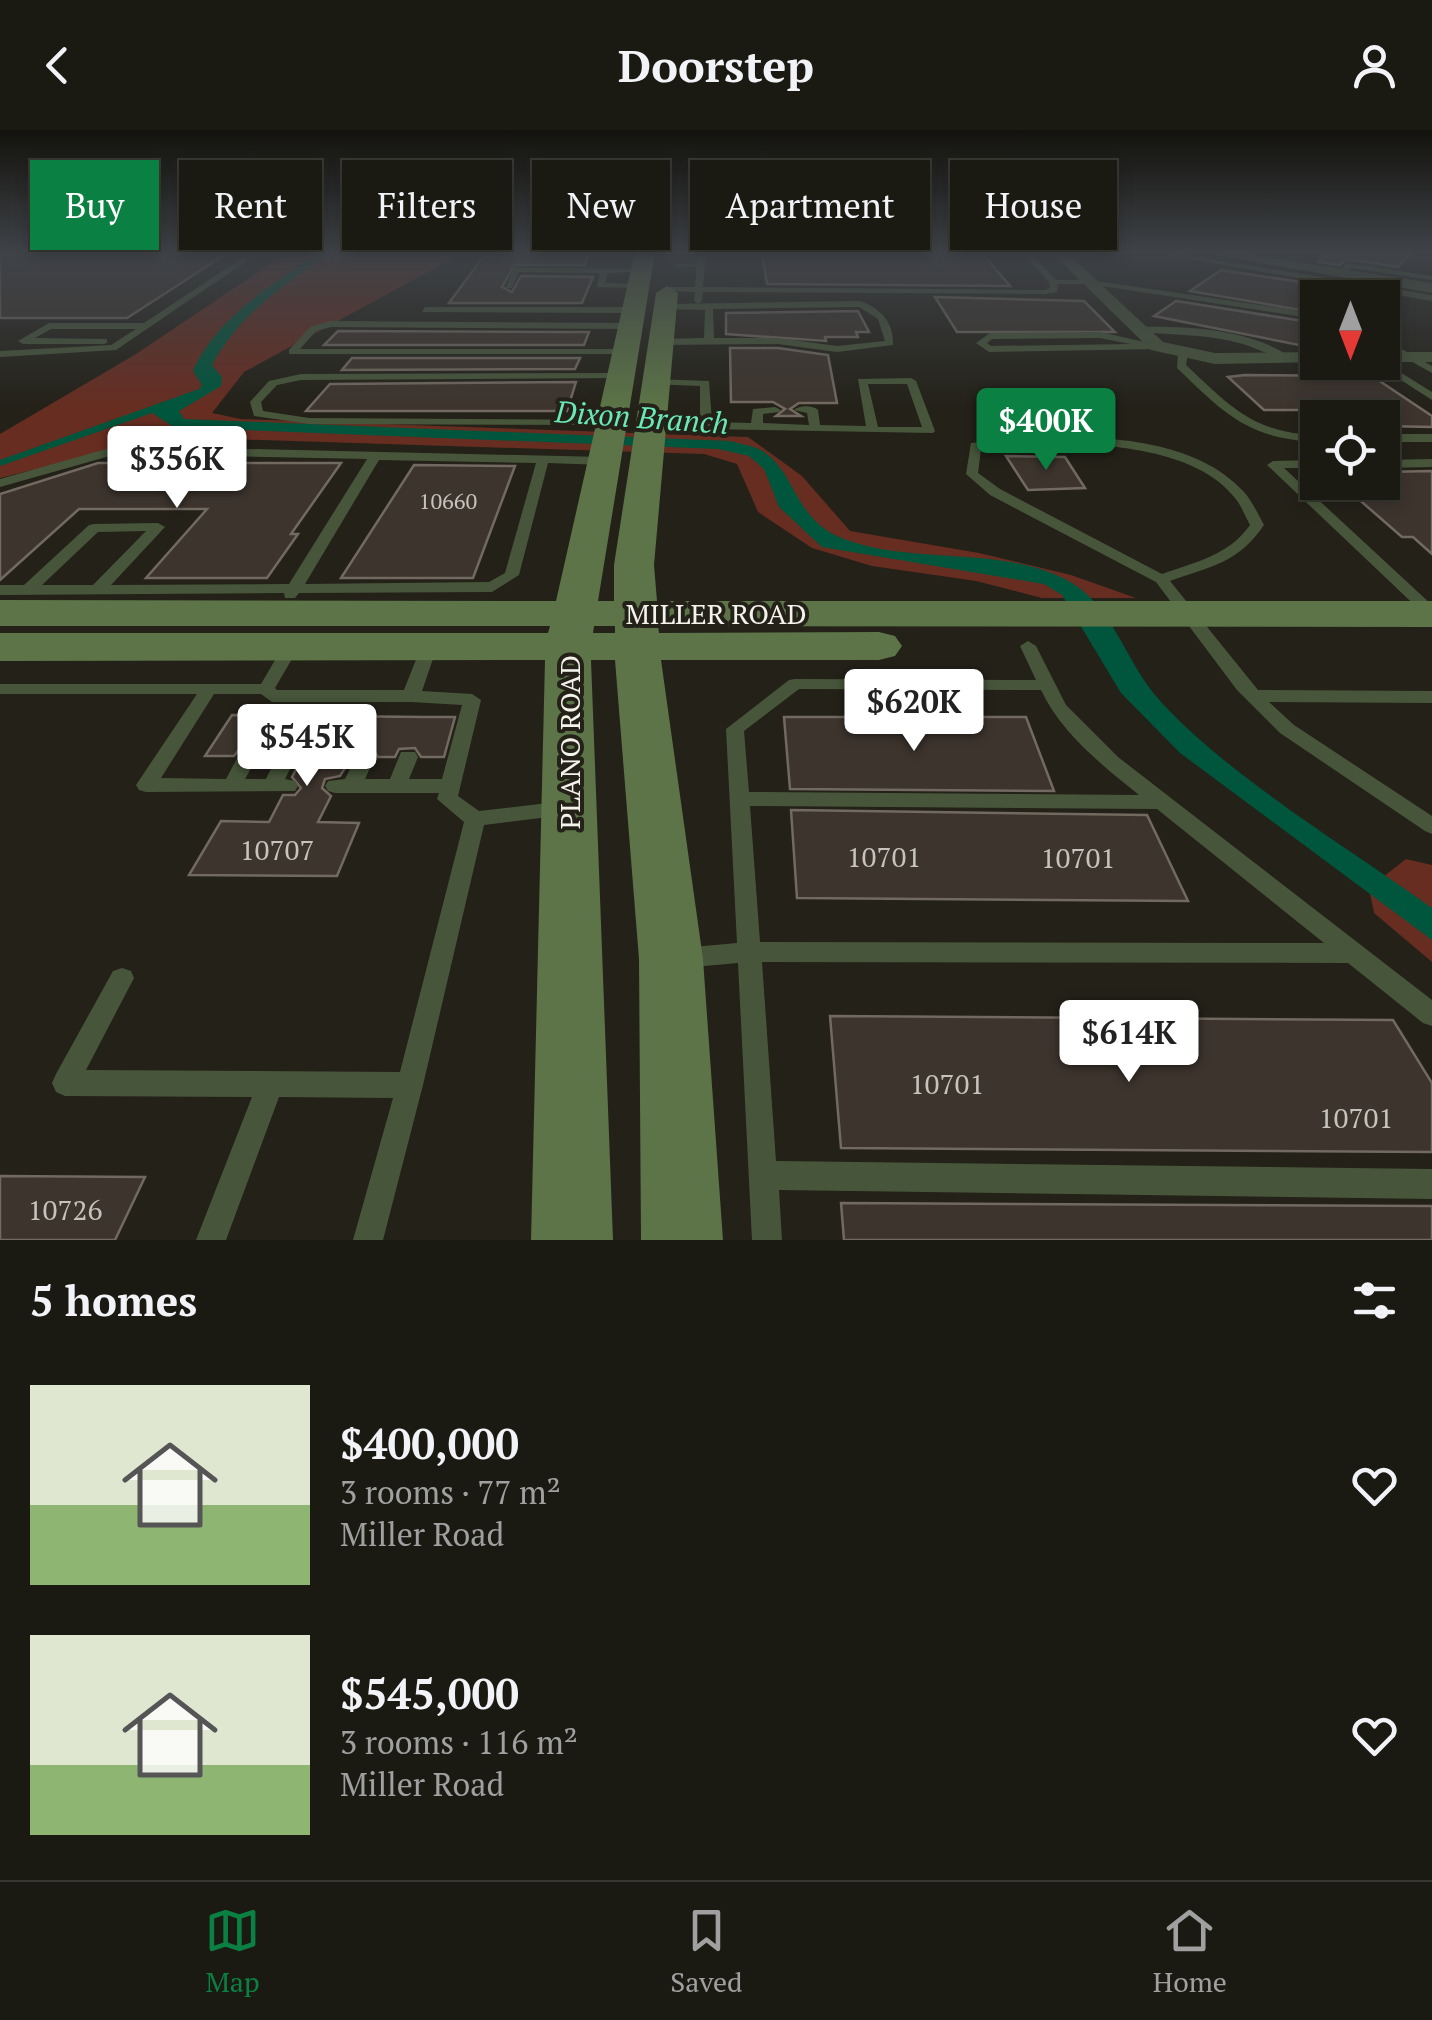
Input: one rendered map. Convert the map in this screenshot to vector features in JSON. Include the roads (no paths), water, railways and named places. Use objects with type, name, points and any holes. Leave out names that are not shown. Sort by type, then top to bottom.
[{"type":"main road","points":[[634,304],[654,382]]},
{"type":"main road","name":"PLANO ROAD","points":[[572,1240],[575,1179],[566,808],[571,630],[634,304]]},
{"type":"main road","points":[[665,304],[634,564],[640,707],[671,959],[682,1240]]},
{"type":"main road","name":"MILLER ROAD","points":[[19,631],[288,616],[428,616],[571,630],[1043,648],[1182,620],[1432,614]]},
{"type":"main road","name":"MILLER ROAD","points":[[1182,620],[1432,646]]},
{"type":"street","points":[[1112,304],[1157,346],[1183,354],[1300,356]]},
{"type":"street","points":[[1400,358],[1432,357]]},
{"type":"lane","points":[[0,354],[113,348],[179,304]]},
{"type":"lane","points":[[426,310],[610,304]]},
{"type":"lane","points":[[622,304],[330,324],[314,330],[292,352],[628,304]]},
{"type":"lane","points":[[607,440],[309,421],[258,414],[255,402],[273,384],[300,376],[630,304]]},
{"type":"lane","points":[[660,342],[778,342],[837,349],[890,343],[879,313],[860,304],[696,307],[685,304]]},
{"type":"lane","points":[[1233,304],[1300,314]]},
{"type":"lane","points":[[708,307],[710,341]]},
{"type":"lane","points":[[124,340],[23,340],[49,326],[146,326]]},
{"type":"lane","points":[[1140,330],[1170,329],[1265,348],[1284,356]]},
{"type":"lane","points":[[1100,335],[1157,346],[989,349],[982,343],[990,336],[1100,335]]},
{"type":"lane","points":[[1400,351],[1432,370]]},
{"type":"lane","points":[[1183,354],[1181,366],[1240,421],[1263,434],[1300,437]]},
{"type":"lane","points":[[1400,374],[1432,397]]},
{"type":"lane","points":[[647,439],[706,425],[873,431],[929,431],[911,381],[862,381],[873,431]]},
{"type":"lane","points":[[654,382],[706,383],[706,425]]},
{"type":"lane","points":[[757,426],[757,411],[775,410]]},
{"type":"lane","points":[[800,410],[812,410],[814,429]]},
{"type":"lane","points":[[1400,438],[1432,438]]},
{"type":"lane","points":[[0,483],[117,450],[543,460],[607,440]]},
{"type":"lane","points":[[1182,620],[1221,558],[1243,545],[1257,525],[1252,508],[1231,486],[1180,458],[1147,447],[1048,440],[1010,440],[976,446],[972,474],[1182,620],[1287,729],[1432,826]]},
{"type":"lane","points":[[272,715],[288,616],[375,456]]},
{"type":"lane","points":[[97,590],[288,616],[428,616],[512,575],[543,460]]},
{"type":"lane","points":[[1400,464],[1432,463]]},
{"type":"lane","points":[[1300,464],[1273,464],[1300,489]]},
{"type":"lane","points":[[1311,500],[1432,614]]},
{"type":"lane","points":[[158,527],[97,590],[19,631],[94,528],[158,527]]},
{"type":"lane","points":[[0,590],[19,631],[209,689],[472,700],[447,799],[475,819],[566,808]]},
{"type":"lane","points":[[383,716],[401,696],[428,616]]},
{"type":"lane","points":[[766,1240],[736,729],[796,684],[1043,648],[1058,708],[1158,802],[1432,1016]]},
{"type":"lane","points":[[209,689],[146,785],[280,786],[286,757]]},
{"type":"lane","points":[[308,716],[318,696]]},
{"type":"lane","points":[[347,716],[356,696]]},
{"type":"lane","points":[[1253,696],[1432,697]]},
{"type":"lane","points":[[424,717],[432,697]]},
{"type":"lane","points":[[232,785],[248,756]]},
{"type":"lane","points":[[365,757],[344,786],[450,786]]},
{"type":"lane","points":[[397,786],[408,757]]},
{"type":"lane","points":[[739,799],[1158,802]]},
{"type":"lane","points":[[368,1240],[475,819]]},
{"type":"lane","points":[[671,959],[748,952],[1353,953]]},
{"type":"lane","points":[[122,978],[65,1083],[410,1085]]},
{"type":"lane","points":[[210,1240],[270,1084]]},
{"type":"lane","points":[[762,1175],[1432,1184]]},
{"type":"water label","name":"Dixon Branch","points":[[642,417]]}]
